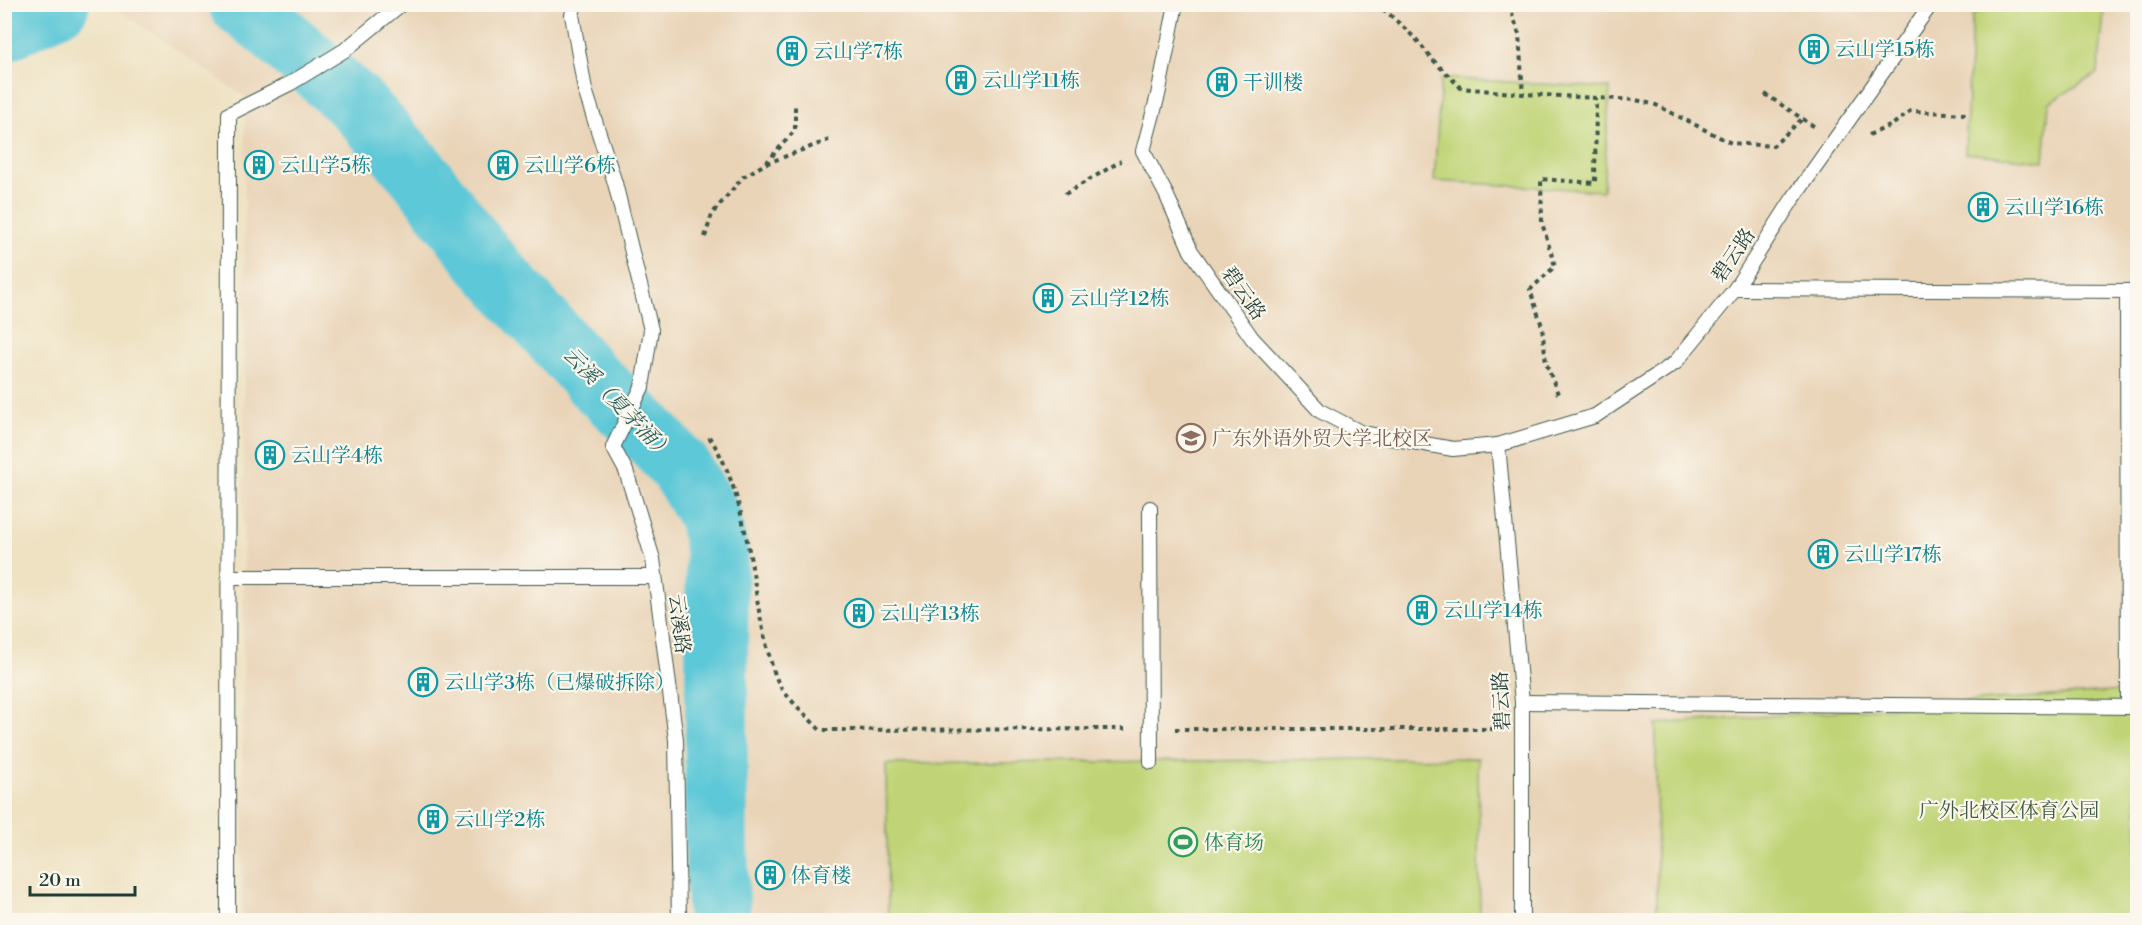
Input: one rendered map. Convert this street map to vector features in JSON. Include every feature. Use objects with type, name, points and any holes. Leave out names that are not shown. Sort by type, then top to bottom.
[{"type":"lane","points":[[228,921],[229,114],[291,83],[345,50],[401,4]]},
{"type":"lane","name":"云溪路","points":[[575,4],[572,15],[585,90],[615,183],[651,330],[642,387],[614,447],[626,471],[653,559],[676,740],[679,921]]},
{"type":"lane","points":[[1143,151],[1158,95],[1176,4]]},
{"type":"lane","name":"碧云路","points":[[1143,151],[1166,194],[1191,251],[1252,338],[1320,411],[1362,433],[1454,449],[1498,445],[1595,416],[1675,363],[1735,289],[1792,200],[1931,4]]},
{"type":"lane","points":[[1522,702],[2133,707],[2132,291],[1735,289]]},
{"type":"lane","name":"碧云路","points":[[1498,445],[1522,702],[1522,921]]},
{"type":"lane","points":[[1150,508],[1151,762]]},
{"type":"lane","points":[[229,577],[655,577]]},
{"type":"path","points":[[1375,4],[1416,39],[1461,88],[1636,100],[1656,105],[1731,143],[1773,146],[1802,119]]},
{"type":"path","points":[[1509,4],[1520,34],[1523,94]]},
{"type":"path","points":[[1974,4],[1981,8]]},
{"type":"path","points":[[1765,94],[1836,140],[1869,135],[1892,125],[1910,111],[1966,114]]},
{"type":"path","points":[[1558,394],[1546,363],[1542,326],[1530,290],[1555,266],[1542,223],[1541,179],[1595,183],[1596,98]]},
{"type":"path","points":[[765,164],[795,130],[795,103]]},
{"type":"path","points":[[705,237],[712,214],[743,177],[765,164],[829,140]]},
{"type":"path","points":[[1065,194],[1105,169],[1143,151]]},
{"type":"path","points":[[709,437],[717,449],[734,491],[747,542],[764,637],[780,686],[820,730],[1522,729]]},
{"type":"shaded area","name":"广东外语外贸大学北校区","points":[[111,5],[2137,5],[2137,920],[242,920],[245,97]]},
{"type":"green space","points":[[1984,5],[2096,5],[2104,14],[2098,73],[2049,103],[2044,161],[1965,153],[1972,17]]},
{"type":"green space","points":[[1441,78],[1610,88],[1603,191],[1434,181]]},
{"type":"green space","name":"广外北校区体育公园","points":[[2137,690],[2137,920],[1657,920],[1656,724]]},
{"type":"green space","name":"体育场","points":[[1478,758],[1480,920],[888,920],[886,764]]},
{"type":"waterway","points":[[4,30],[58,4]]},
{"type":"waterway","name":"云溪（夏茅涌）","points":[[240,4],[277,33],[357,105],[418,173],[485,260],[593,380],[642,426],[680,467],[709,515],[717,553],[716,832],[719,920]]},
{"type":"place","name":"云山学15栋","points":[[1814,49]]},
{"type":"place","name":"云山学7栋","points":[[792,51]]},
{"type":"place","name":"云山学11栋","points":[[961,80]]},
{"type":"place","name":"干训楼","points":[[1222,82]]},
{"type":"place","name":"云山学5栋","points":[[259,165]]},
{"type":"place","name":"云山学6栋","points":[[503,165]]},
{"type":"place","name":"云山学16栋","points":[[1983,207]]},
{"type":"place","name":"云山学12栋","points":[[1048,298]]},
{"type":"place","name":"广东外语外贸大学北校区","points":[[1191,438]]},
{"type":"place","name":"云山学4栋","points":[[270,455]]},
{"type":"place","name":"云山学17栋","points":[[1823,554]]},
{"type":"place","name":"云山学14栋","points":[[1422,610]]},
{"type":"place","name":"云山学13栋","points":[[859,613]]},
{"type":"place","name":"云山学3栋（已爆破拆除）","points":[[423,682]]},
{"type":"place","name":"云山学2栋","points":[[433,819]]},
{"type":"place","name":"体育场","points":[[1183,842]]},
{"type":"place","name":"体育楼","points":[[770,875]]}]
